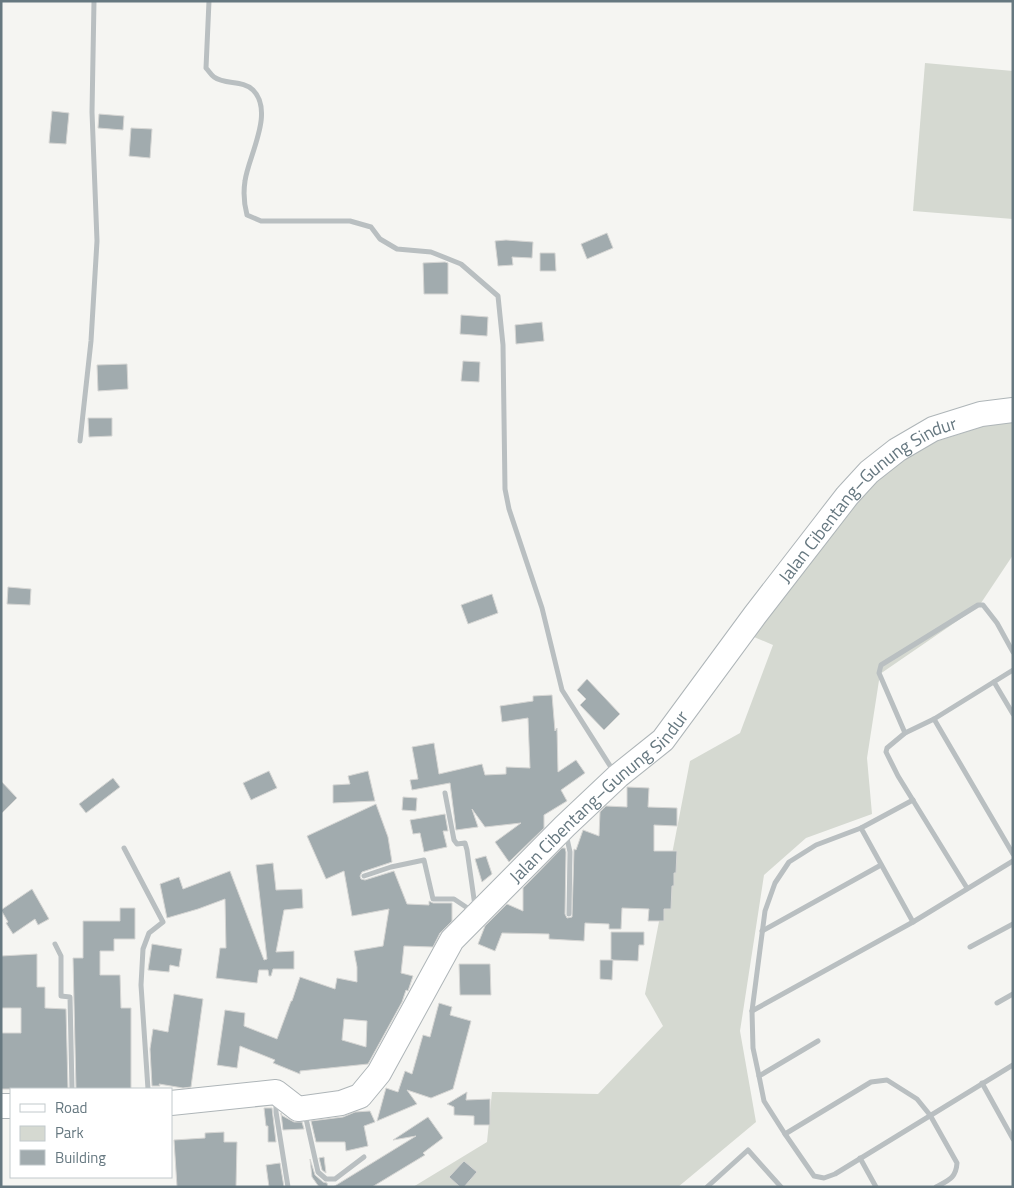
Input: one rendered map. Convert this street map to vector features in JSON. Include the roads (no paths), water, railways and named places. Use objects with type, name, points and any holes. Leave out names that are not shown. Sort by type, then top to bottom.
[{"type":"street","points":[[80,441],[91,340],[97,241],[92,112],[94,1]]},
{"type":"street","points":[[209,1],[206,68],[214,78],[248,86],[255,91],[261,107],[262,125],[245,180],[244,202],[247,215],[261,221],[350,221],[371,227],[380,239],[397,249],[431,252],[461,264],[498,296],[503,345],[505,489],[509,509],[542,608],[562,690],[618,776]]},
{"type":"street","name":"Jalan Cibentang–Gunung Sindur","points":[[298,1110],[341,1103],[360,1096],[379,1073],[452,940],[565,826],[618,776],[664,740],[755,615],[847,496],[869,472],[897,450],[933,429],[981,414],[1013,410]]},
{"type":"street","points":[[905,733],[880,673],[881,665],[978,605],[983,605],[997,623],[1013,652]]},
{"type":"street","points":[[967,888],[898,776],[886,752],[887,748],[905,733],[934,719],[1013,670]]},
{"type":"street","points":[[994,682],[1013,714]]},
{"type":"street","points":[[934,719],[1013,854]]},
{"type":"street","points":[[445,793],[454,840],[457,844],[465,843],[467,850],[476,914]]},
{"type":"street","points":[[913,800],[861,828],[816,845],[789,862],[775,883],[765,911],[752,1011],[753,1048],[764,1101],[814,1176],[824,1178],[835,1174],[1013,1065]]},
{"type":"street","points":[[565,826],[570,852],[569,914]]},
{"type":"street","points":[[861,828],[913,922]]},
{"type":"street","points":[[124,848],[163,922],[150,933],[143,949],[141,985],[148,1088]]},
{"type":"street","points":[[364,876],[391,867],[424,860],[433,899],[454,898],[476,914]]},
{"type":"street","points":[[752,1011],[913,922],[1013,861]]},
{"type":"street","points":[[762,931],[881,865]]},
{"type":"street","points":[[970,947],[1013,924]]},
{"type":"street","points":[[55,944],[61,956],[61,996],[70,997],[72,1088]]},
{"type":"street","points":[[996,1003],[1013,994]]},
{"type":"street","points":[[759,1076],[818,1041]]},
{"type":"street","points":[[785,1134],[871,1082],[887,1080],[917,1099],[930,1115],[957,1163],[956,1172],[951,1179],[936,1187]]},
{"type":"street","points":[[982,1083],[1012,1135]]},
{"type":"street","points":[[276,1092],[276,1112],[288,1187]]},
{"type":"street","points":[[172,1103],[276,1092],[305,1114],[318,1172],[326,1179],[335,1179],[364,1157]]},
{"type":"street","points":[[708,1187],[748,1150],[781,1187]]},
{"type":"street","points":[[860,1158],[876,1187]]}]
